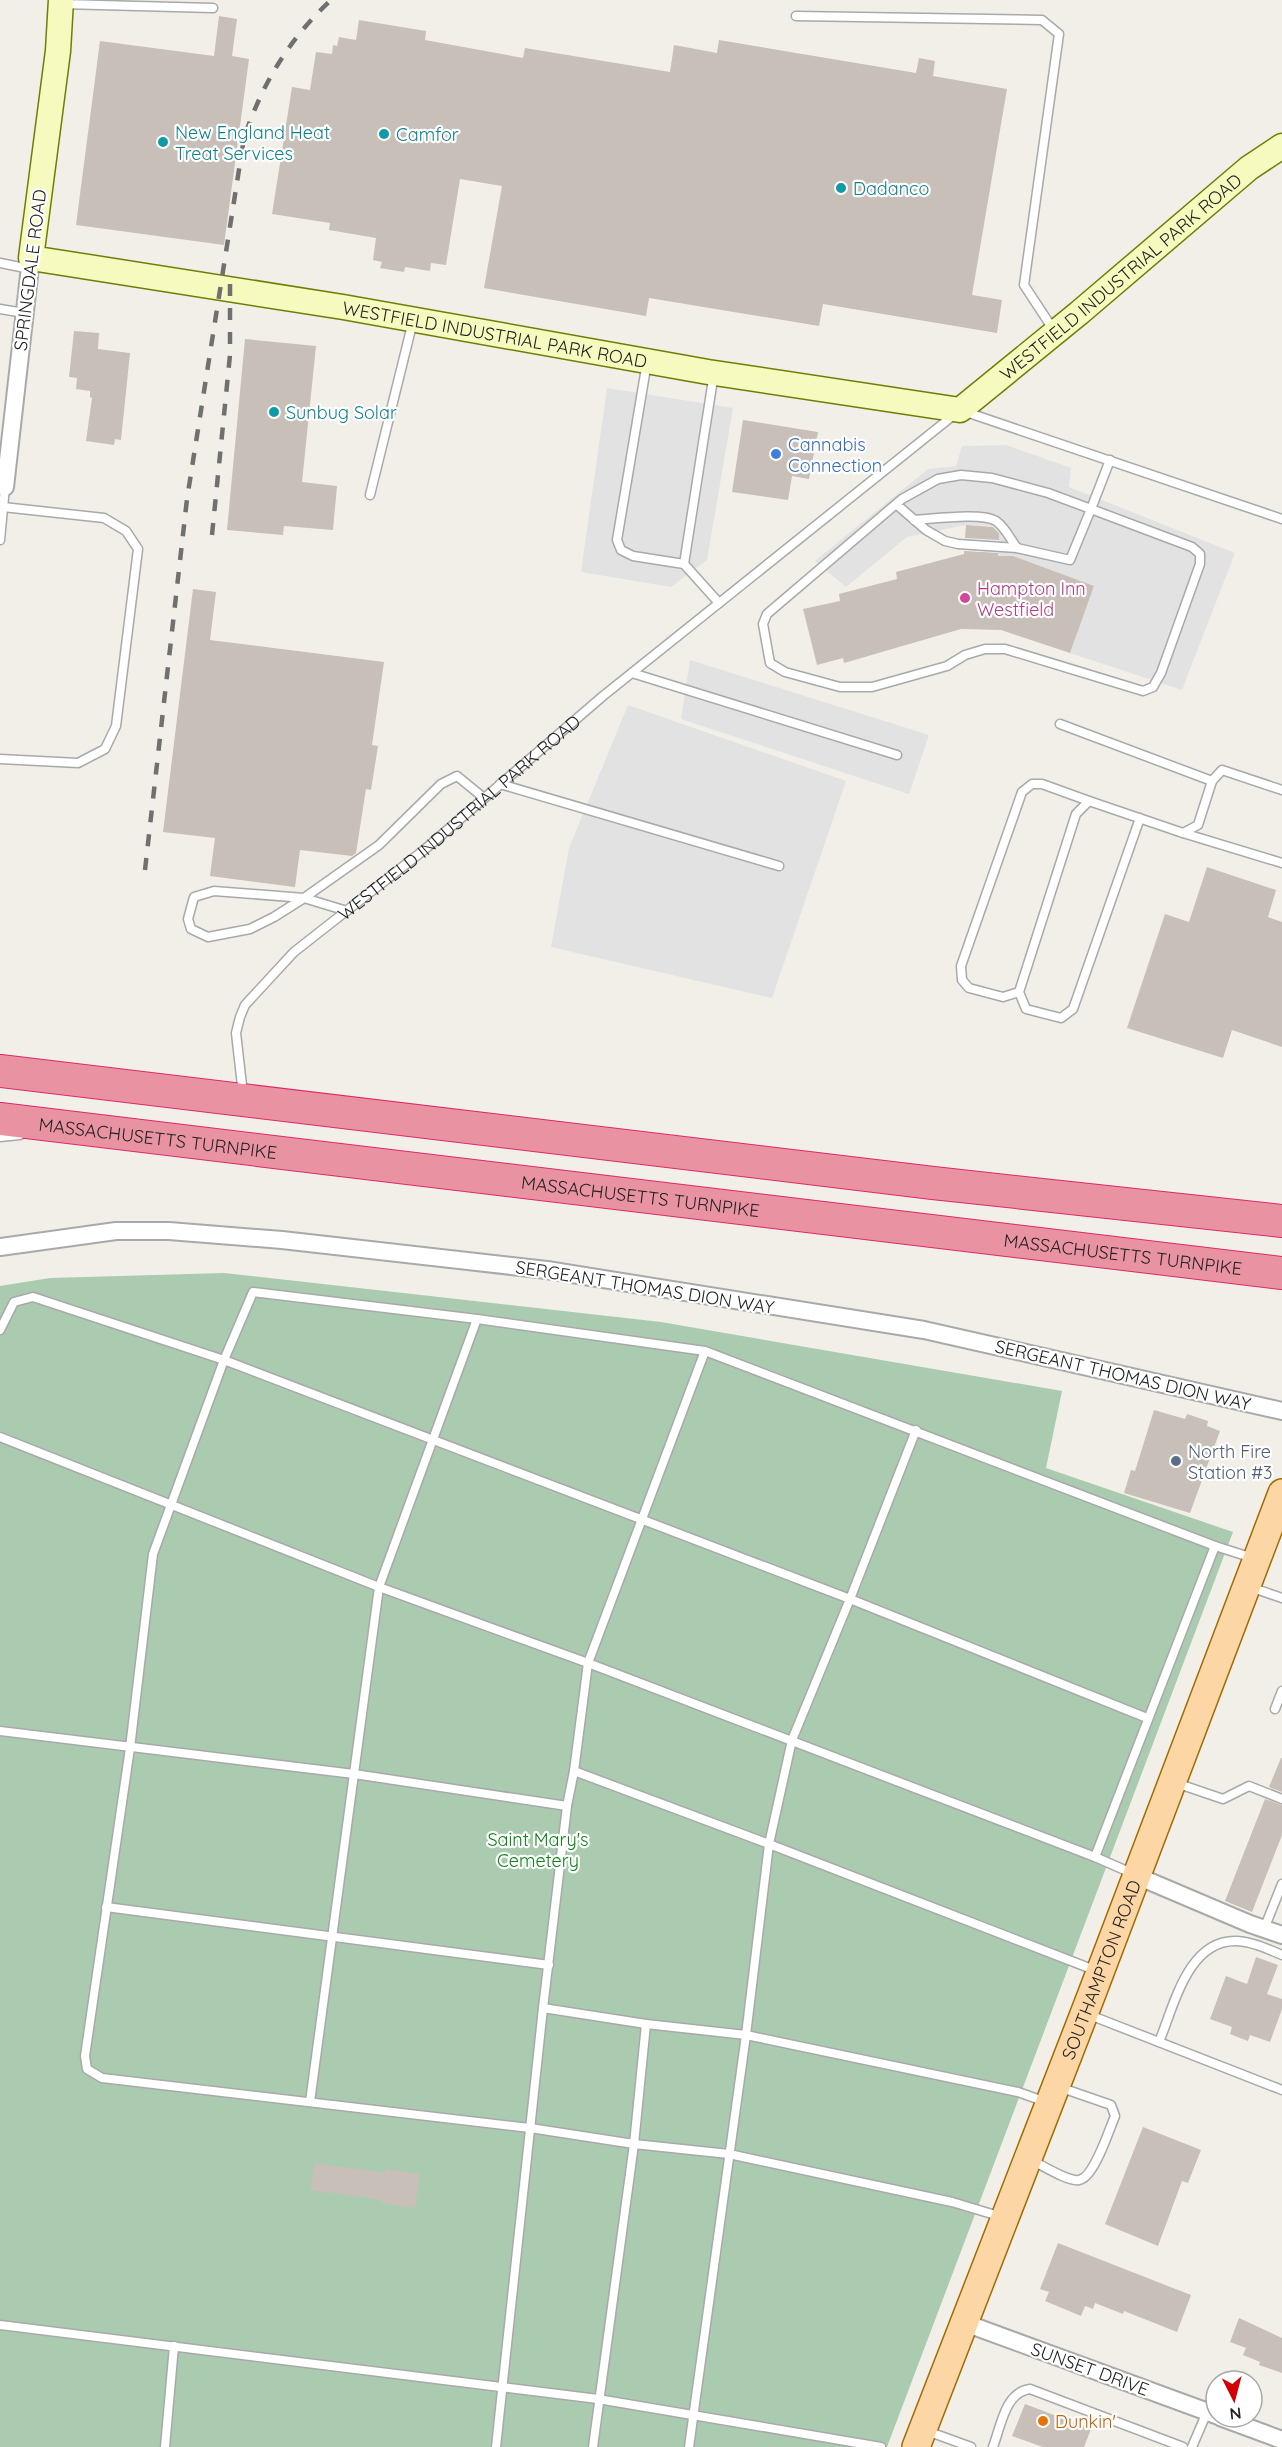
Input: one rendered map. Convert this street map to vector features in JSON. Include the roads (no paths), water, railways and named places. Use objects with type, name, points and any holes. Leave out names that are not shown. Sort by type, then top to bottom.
[{"type":"highway","points":[[0,1071],[933,1183],[1282,1221]]},
{"type":"highway","name":"MASSACHUSETTS TURNPIKE","points":[[0,1119],[1282,1273]]},
{"type":"highway","points":[[850,1221],[1051,1262],[1282,1294]]},
{"type":"main road","name":"SOUTHAMPTON ROAD","points":[[920,2438],[1282,1493]]},
{"type":"street","name":"SPRINGDALE ROAD","points":[[5,487],[24,313],[58,51],[61,2]]},
{"type":"street","name":"WESTFIELD INDUSTRIAL PARK ROAD","points":[[31,264],[343,307],[714,373],[960,410],[1249,168],[1282,146]]},
{"type":"street","name":"SERGEANT THOMAS DION WAY","points":[[0,1247],[116,1231],[169,1231],[282,1240],[547,1270],[924,1330],[1282,1411]]},
{"type":"street","points":[[1137,1876],[1282,1935]]},
{"type":"street","name":"SUNSET DRIVE","points":[[965,2323],[1204,2411]]},
{"type":"street","name":"SUNSET DRIVE","points":[[1253,2429],[1282,2440]]},
{"type":"lane","points":[[61,2],[213,8]]},
{"type":"lane","points":[[796,16],[1042,20],[1059,34],[1024,285],[1055,332]]},
{"type":"lane","points":[[0,263],[31,264]]},
{"type":"lane","points":[[0,309],[24,313]]},
{"type":"lane","points":[[370,495],[414,321]]},
{"type":"lane","points":[[647,361],[617,540],[621,550],[633,556],[684,564],[719,603]]},
{"type":"lane","points":[[684,564],[714,373]]},
{"type":"lane","points":[[960,410],[1282,519]]},
{"type":"lane","name":"WESTFIELD INDUSTRIAL PARK ROAD","points":[[243,1101],[236,1033],[245,1005],[294,952],[484,798],[632,673],[960,410]]},
{"type":"lane","points":[[896,504],[934,536],[958,544],[1017,548],[1070,560],[1110,460]]},
{"type":"lane","points":[[961,475],[992,477],[1048,493],[1091,510],[1192,547],[1200,554],[1200,564],[1161,673],[1153,687],[1143,691],[1005,648],[985,649],[964,655],[947,666],[872,687],[840,687],[784,672],[770,663],[763,624],[767,614],[896,504],[938,479],[961,475]]},
{"type":"lane","name":"SPRINGDALE ROAD","points":[[0,540],[5,487]]},
{"type":"lane","points":[[0,759],[78,763],[105,749],[116,726],[138,549],[126,531],[104,518],[3,507]]},
{"type":"lane","points":[[915,519],[981,518],[994,520],[1006,529],[1017,548]]},
{"type":"lane","points":[[632,673],[897,755]]},
{"type":"lane","points":[[1060,723],[1212,781]]},
{"type":"lane","points":[[1183,833],[1198,825],[1212,781],[1222,770],[1282,790]]},
{"type":"lane","points":[[347,911],[304,898],[214,891],[194,897],[188,919],[191,929],[208,937],[250,929],[304,898],[379,845],[441,784],[457,776],[484,798]]},
{"type":"lane","points":[[500,784],[779,866]]},
{"type":"lane","points":[[1019,992],[1003,997],[969,988],[962,980],[961,966],[1022,792],[1032,784],[1042,784],[1183,833],[1282,863]]},
{"type":"lane","points":[[1089,801],[1076,814],[1019,992],[1026,1009],[1061,1018],[1073,1009],[1140,818]]},
{"type":"lane","points":[[0,1137],[80,1129]]},
{"type":"lane","points":[[1005,2218],[952,2202],[729,2154],[634,2144],[530,2128],[102,2079],[87,2069],[85,2056],[130,1748],[153,1554],[224,1360],[253,1292],[477,1319],[705,1351],[1215,1546],[1257,1559]]},
{"type":"lane","points":[[0,1330],[14,1302],[33,1297],[224,1360],[850,1599],[1147,1718]]},
{"type":"lane","points":[[310,2102],[379,1587],[477,1319]]},
{"type":"lane","points":[[496,2447],[543,2008],[567,1806],[574,1771],[588,1663],[705,1351]]},
{"type":"lane","points":[[689,2447],[746,2035],[769,1844],[792,1740],[916,1430]]},
{"type":"lane","points":[[0,1437],[379,1587],[792,1740],[1095,1857],[1137,1876]]},
{"type":"lane","points":[[1095,1857],[1215,1546]]},
{"type":"lane","points":[[1247,1586],[1282,1598]]},
{"type":"lane","points":[[1275,1708],[1282,1691]]},
{"type":"lane","points":[[0,1731],[354,1774],[567,1806]]},
{"type":"lane","points":[[574,1771],[1100,1972]]},
{"type":"lane","points":[[1172,1782],[1223,1799],[1249,1786],[1282,1799]]},
{"type":"lane","points":[[1264,1929],[1282,1884]]},
{"type":"lane","points":[[106,1906],[549,1965]]},
{"type":"lane","points":[[1159,2042],[1189,1970],[1199,1957],[1217,1944],[1237,1941],[1282,1955]]},
{"type":"lane","points":[[543,2008],[646,2024],[746,2035],[1018,2092],[1053,2095],[1111,2105],[1115,2116],[1087,2176],[1078,2181],[1069,2179],[1028,2158]]},
{"type":"lane","points":[[1084,2013],[1282,2091]]},
{"type":"lane","points":[[593,2447],[634,2144],[646,2024]]},
{"type":"lane","points":[[0,2325],[598,2399],[881,2447]]},
{"type":"lane","points":[[165,2447],[174,2346]]},
{"type":"lane","points":[[993,2447],[1010,2400],[1022,2390],[1030,2388],[1183,2447]]},
{"type":"lane","points":[[1192,2447],[1205,2429]]},
{"type":"lane","points":[[920,2438],[971,2447]]},
{"type":"railway","points":[[145,870],[187,499],[244,138],[259,99],[278,63],[302,30],[331,0]]},
{"type":"railway","points":[[212,535],[230,355],[230,276]]},
{"type":"place","name":"Camfor","points":[[384,134]]},
{"type":"place","name":"New England Heat Treat Services","points":[[163,142]]},
{"type":"place","name":"Dadanco","points":[[841,188]]},
{"type":"place","name":"Sunbug Solar","points":[[274,412]]},
{"type":"place","name":"Cannabis Connection","points":[[776,454]]},
{"type":"place","name":"Hampton Inn Westfield","points":[[965,598]]},
{"type":"place","name":"North Fire Station #3","points":[[1176,1461]]},
{"type":"place","name":"Dunkin'","points":[[1043,2421]]},
{"type":"park label","name":"Saint Mary's Cemetery","points":[[538,1849]]}]
